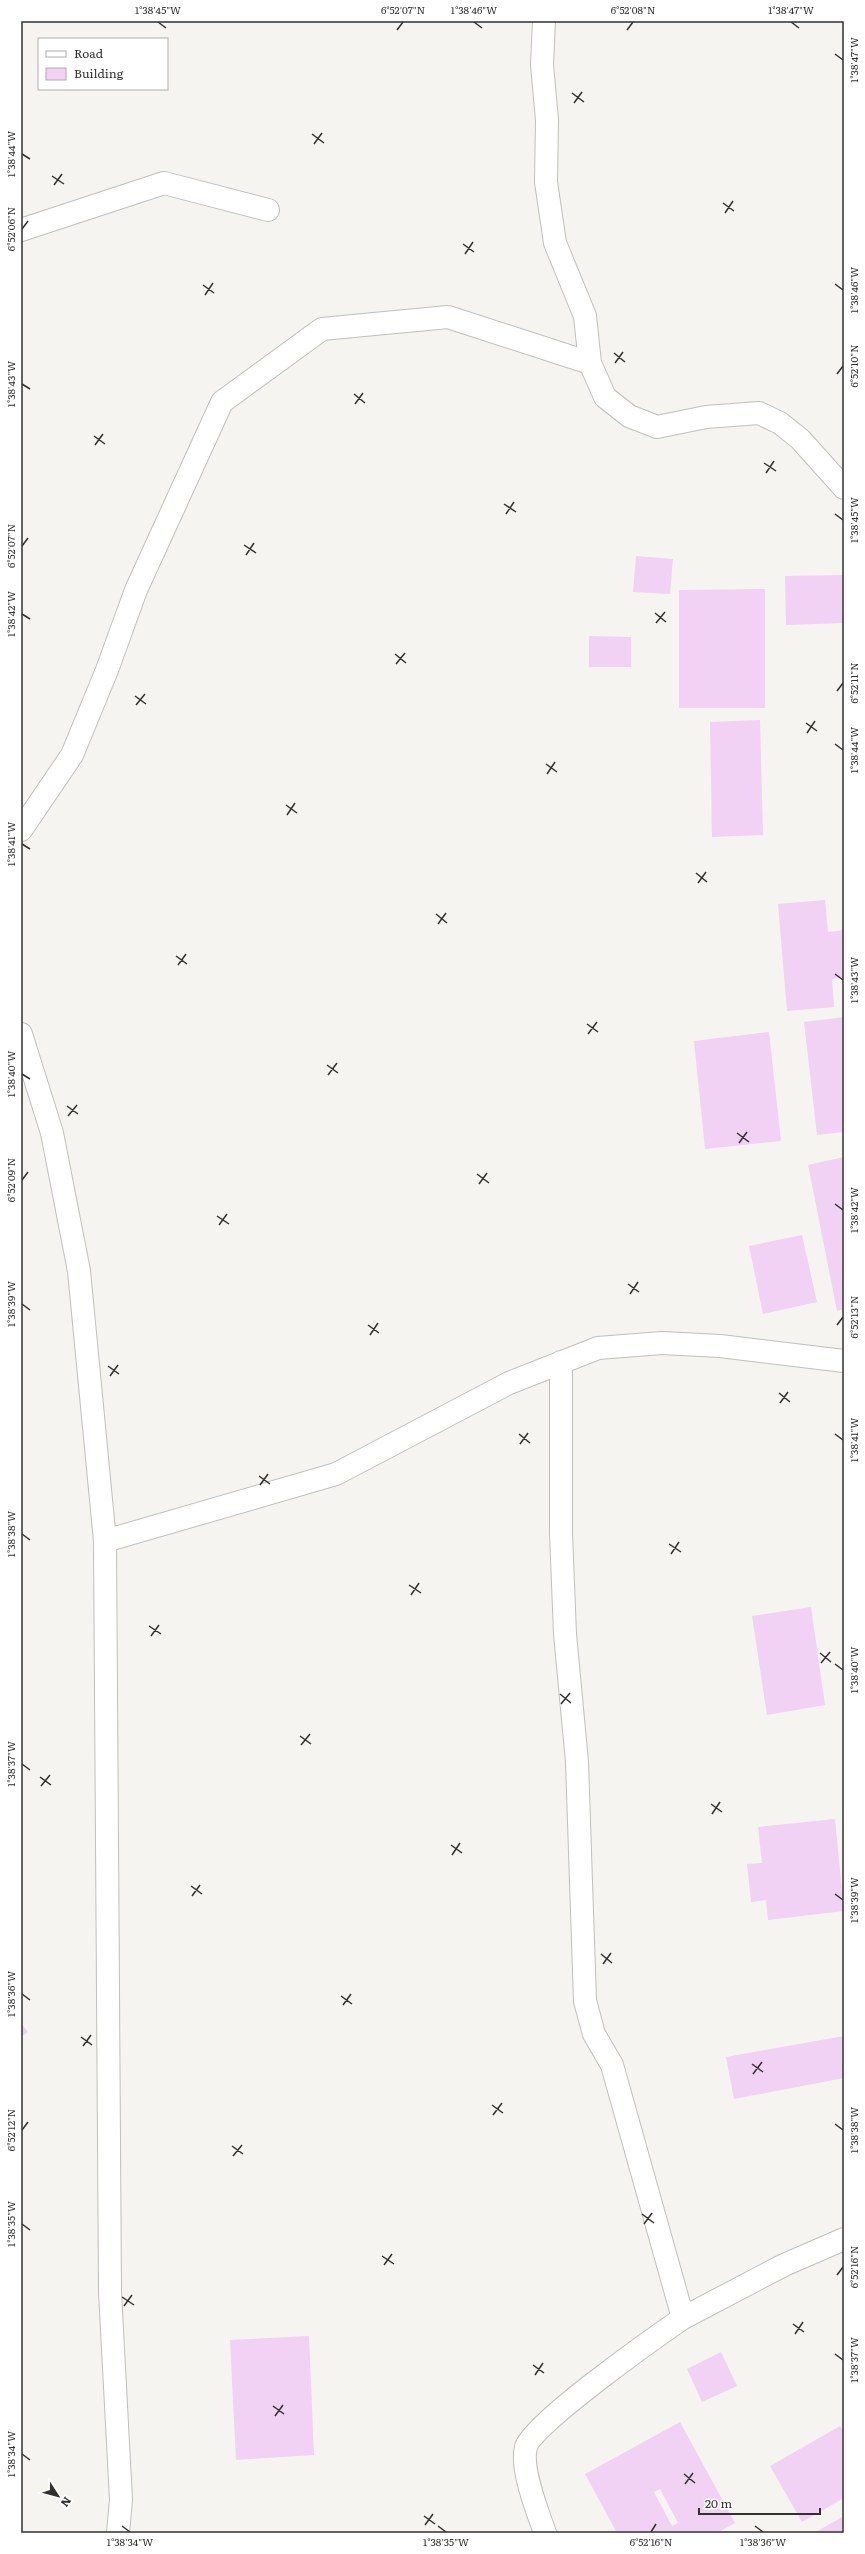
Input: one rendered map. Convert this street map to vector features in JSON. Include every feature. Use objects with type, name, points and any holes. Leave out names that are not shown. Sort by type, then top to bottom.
[{"type":"street","points":[[544,21],[542,65],[547,120],[547,190],[555,243],[585,316],[590,363],[605,397],[629,416],[657,427],[706,416],[759,413],[780,422],[800,439],[844,488]]},
{"type":"street","points":[[21,230],[164,183],[268,210]]},
{"type":"street","points":[[21,830],[72,755],[107,670],[136,590],[222,402],[322,329],[448,317],[590,363]]},
{"type":"street","points":[[21,1034],[52,1133],[79,1271],[105,1541],[110,2292],[121,2500],[118,2533]]},
{"type":"street","points":[[105,1541],[336,1474],[508,1383],[598,1348],[662,1343],[742,1348],[844,1361]]},
{"type":"street","points":[[561,1362],[561,1533],[565,1634],[577,1762],[585,2001],[594,2034],[612,2065],[683,2318]]},
{"type":"street","points":[[545,2533],[526,2470],[526,2447],[537,2431],[608,2372],[683,2318],[784,2265],[844,2239]]},
{"type":"building","points":[[636,556],[673,559],[670,594],[633,592]]},
{"type":"building","points":[[844,575],[844,623],[786,625],[785,576]]},
{"type":"building","points":[[765,589],[765,708],[679,708],[679,590]]},
{"type":"building","points":[[589,636],[631,637],[631,667],[589,667]]},
{"type":"building","points":[[760,720],[763,835],[712,837],[710,722]]},
{"type":"building","points":[[825,900],[828,932],[844,930],[844,977],[832,979],[834,1007],[787,1011],[778,904]]},
{"type":"building","points":[[844,1017],[844,1132],[817,1135],[804,1022]]},
{"type":"building","points":[[769,1032],[781,1141],[705,1149],[694,1041]]},
{"type":"building","points":[[844,1157],[844,1309],[837,1311],[808,1165]]},
{"type":"building","points":[[802,1235],[817,1302],[763,1314],[749,1246]]},
{"type":"building","points":[[811,1607],[825,1705],[767,1715],[752,1616]]},
{"type":"building","points":[[835,1819],[844,1911],[768,1920],[766,1900],[751,1902],[747,1864],[762,1863],[758,1827]]},
{"type":"building","points":[[21,2023],[28,2032],[21,2037]]},
{"type":"building","points":[[844,2036],[844,2078],[734,2099],[726,2057]]},
{"type":"building","points":[[309,2336],[314,2455],[236,2460],[230,2340]]},
{"type":"building","points":[[721,2352],[737,2386],[702,2402],[687,2369]]},
{"type":"building","points":[[680,2422],[735,2523],[717,2533],[617,2533],[585,2474]],"holes":[[[660,2489],[678,2523],[672,2526],[654,2492]]]},
{"type":"building","points":[[840,2426],[844,2432],[844,2498],[802,2522],[770,2466]]},
{"type":"building","points":[[844,2516],[844,2533],[814,2533]]}]
